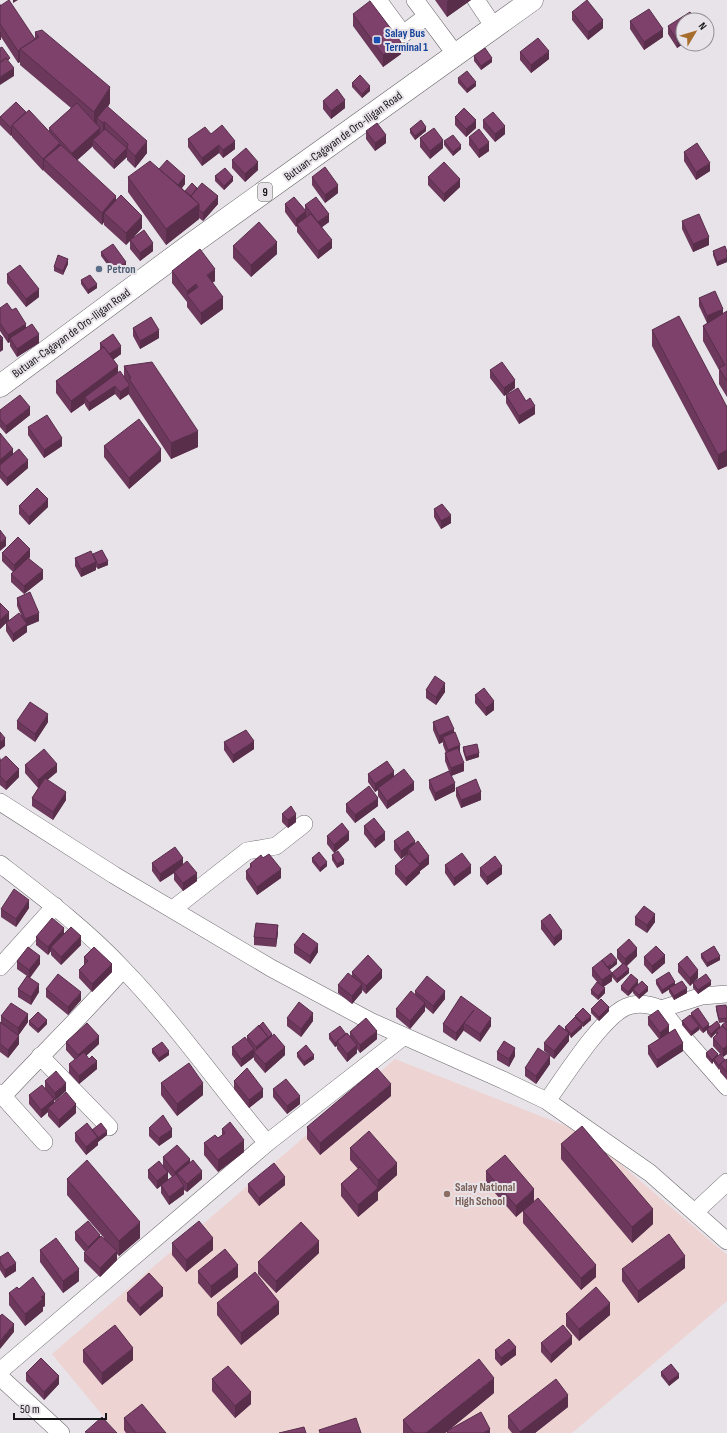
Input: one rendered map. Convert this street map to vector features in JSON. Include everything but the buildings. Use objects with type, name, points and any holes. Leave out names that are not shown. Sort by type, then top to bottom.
[{"type":"highway","name":"Butuan-Cagayan de Oro-Iligan Road","points":[[0,386],[186,248],[532,0]]},
{"type":"street","points":[[378,0],[403,34],[427,16]]},
{"type":"street","points":[[415,0],[456,55]]},
{"type":"street","points":[[476,0],[494,27]]},
{"type":"street","points":[[0,802],[114,875],[271,968],[403,1037],[503,1080],[547,1101],[650,1173],[727,1241]]},
{"type":"street","points":[[173,909],[247,851],[276,846],[304,824]]},
{"type":"street","points":[[0,864],[55,906],[123,969],[149,996],[267,1143]]},
{"type":"street","points":[[0,967],[55,906]]},
{"type":"street","points":[[44,1142],[1,1095],[93,1004],[123,969]]},
{"type":"street","points":[[661,1009],[702,996],[727,994]]},
{"type":"street","points":[[547,1101],[590,1042],[620,1010],[642,1004],[651,1005],[661,1009],[683,1037],[727,1087]]},
{"type":"street","points":[[0,1371],[267,1143],[403,1037]]},
{"type":"street","points":[[40,1056],[108,1128]]},
{"type":"street","points":[[695,1212],[727,1182]]},
{"type":"street","points":[[0,1377],[61,1433]]},
{"type":"shaded area","name":"Salay National High School","points":[[395,1059],[584,1133],[727,1255],[727,1301],[572,1433],[117,1433],[52,1354]]},
{"type":"place","name":"Salay Bus Terminal 1","points":[[377,40]]},
{"type":"place","name":"Petron","points":[[99,269]]},
{"type":"place","name":"Salay National High School","points":[[447,1194]]}]
